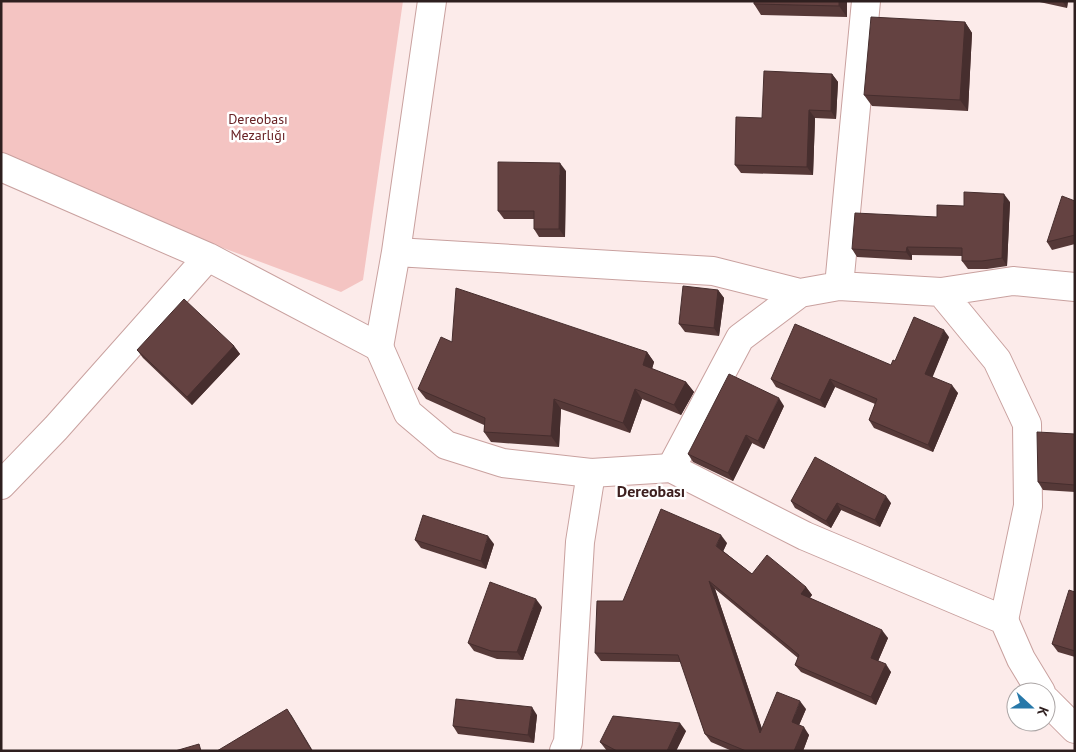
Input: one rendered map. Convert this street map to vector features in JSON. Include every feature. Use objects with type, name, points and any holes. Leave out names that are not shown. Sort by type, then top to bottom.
[{"type":"street","points":[[432,1],[396,252],[379,347],[408,413],[446,445],[503,463],[591,473],[671,468],[805,536],[1004,620]]},
{"type":"street","points":[[839,286],[866,1]]},
{"type":"street","points":[[1,167],[208,257],[379,347]]},
{"type":"street","points":[[396,252],[713,271],[800,293],[839,286],[941,292],[1013,281],[1075,288]]},
{"type":"street","points":[[1,485],[56,428],[208,257]]},
{"type":"street","points":[[941,292],[997,360],[1026,424],[1028,506],[1004,620],[1021,659],[1035,682]]},
{"type":"street","points":[[671,468],[740,338],[800,293]]},
{"type":"street","points":[[564,751],[568,742],[580,542],[591,473]]},
{"type":"street","points":[[1056,710],[1075,729]]},
{"type":"green space","name":"Dereobası Mezarlığı","points":[[1,1],[403,1],[363,280],[341,292],[1,165]]},
{"type":"building","points":[[754,1],[839,1],[839,6],[754,4]]},
{"type":"building","points":[[871,17],[965,22],[960,100],[864,95]]},
{"type":"building","points":[[764,71],[832,74],[831,111],[809,110],[807,167],[735,165],[736,117],[762,118]]},
{"type":"building","points":[[498,162],[560,163],[559,229],[534,229],[534,211],[498,211]]},
{"type":"building","points":[[964,192],[1004,194],[1002,258],[962,261],[962,248],[907,247],[906,252],[852,249],[855,213],[937,217],[937,205],[964,206]]},
{"type":"building","points":[[1062,196],[1075,201],[1075,235],[1047,242]]},
{"type":"building","points":[[683,286],[718,290],[714,328],[679,324]]},
{"type":"building","points":[[456,288],[647,352],[643,365],[686,382],[674,405],[635,389],[623,423],[554,399],[551,436],[484,432],[485,418],[418,389],[441,337],[452,342]]},
{"type":"building","points":[[184,299],[234,346],[187,397],[137,350]]},
{"type":"building","points":[[914,317],[944,330],[925,374],[952,385],[928,445],[869,420],[877,399],[830,379],[820,400],[771,379],[795,324],[891,365],[893,360],[895,361]]},
{"type":"building","points":[[729,374],[779,398],[758,441],[746,435],[728,473],[688,454]]},
{"type":"building","points":[[1037,432],[1075,434],[1075,485],[1038,482]]},
{"type":"building","points":[[815,457],[886,496],[875,520],[837,503],[826,521],[791,501]]},
{"type":"building","points":[[661,509],[721,535],[716,546],[752,574],[767,555],[806,587],[801,594],[882,630],[871,658],[886,664],[871,697],[795,665],[799,655],[709,581],[760,733],[777,692],[800,701],[792,722],[804,727],[794,751],[746,751],[705,734],[678,655],[595,653],[597,601],[623,601]]},
{"type":"building","points":[[423,515],[488,536],[481,561],[415,540]]},
{"type":"building","points":[[490,582],[536,599],[517,652],[491,651],[468,643]]},
{"type":"building","points":[[1069,590],[1075,592],[1075,651],[1052,644]]},
{"type":"building","points":[[456,699],[532,707],[528,735],[453,726]]},
{"type":"building","points":[[287,709],[312,751],[217,751]]},
{"type":"building","points":[[613,716],[680,723],[667,751],[617,751],[600,742]]},
{"type":"building","points":[[199,744],[201,751],[175,751]]},
{"type":"district","name":"Dereobası","points":[[651,491]]}]
